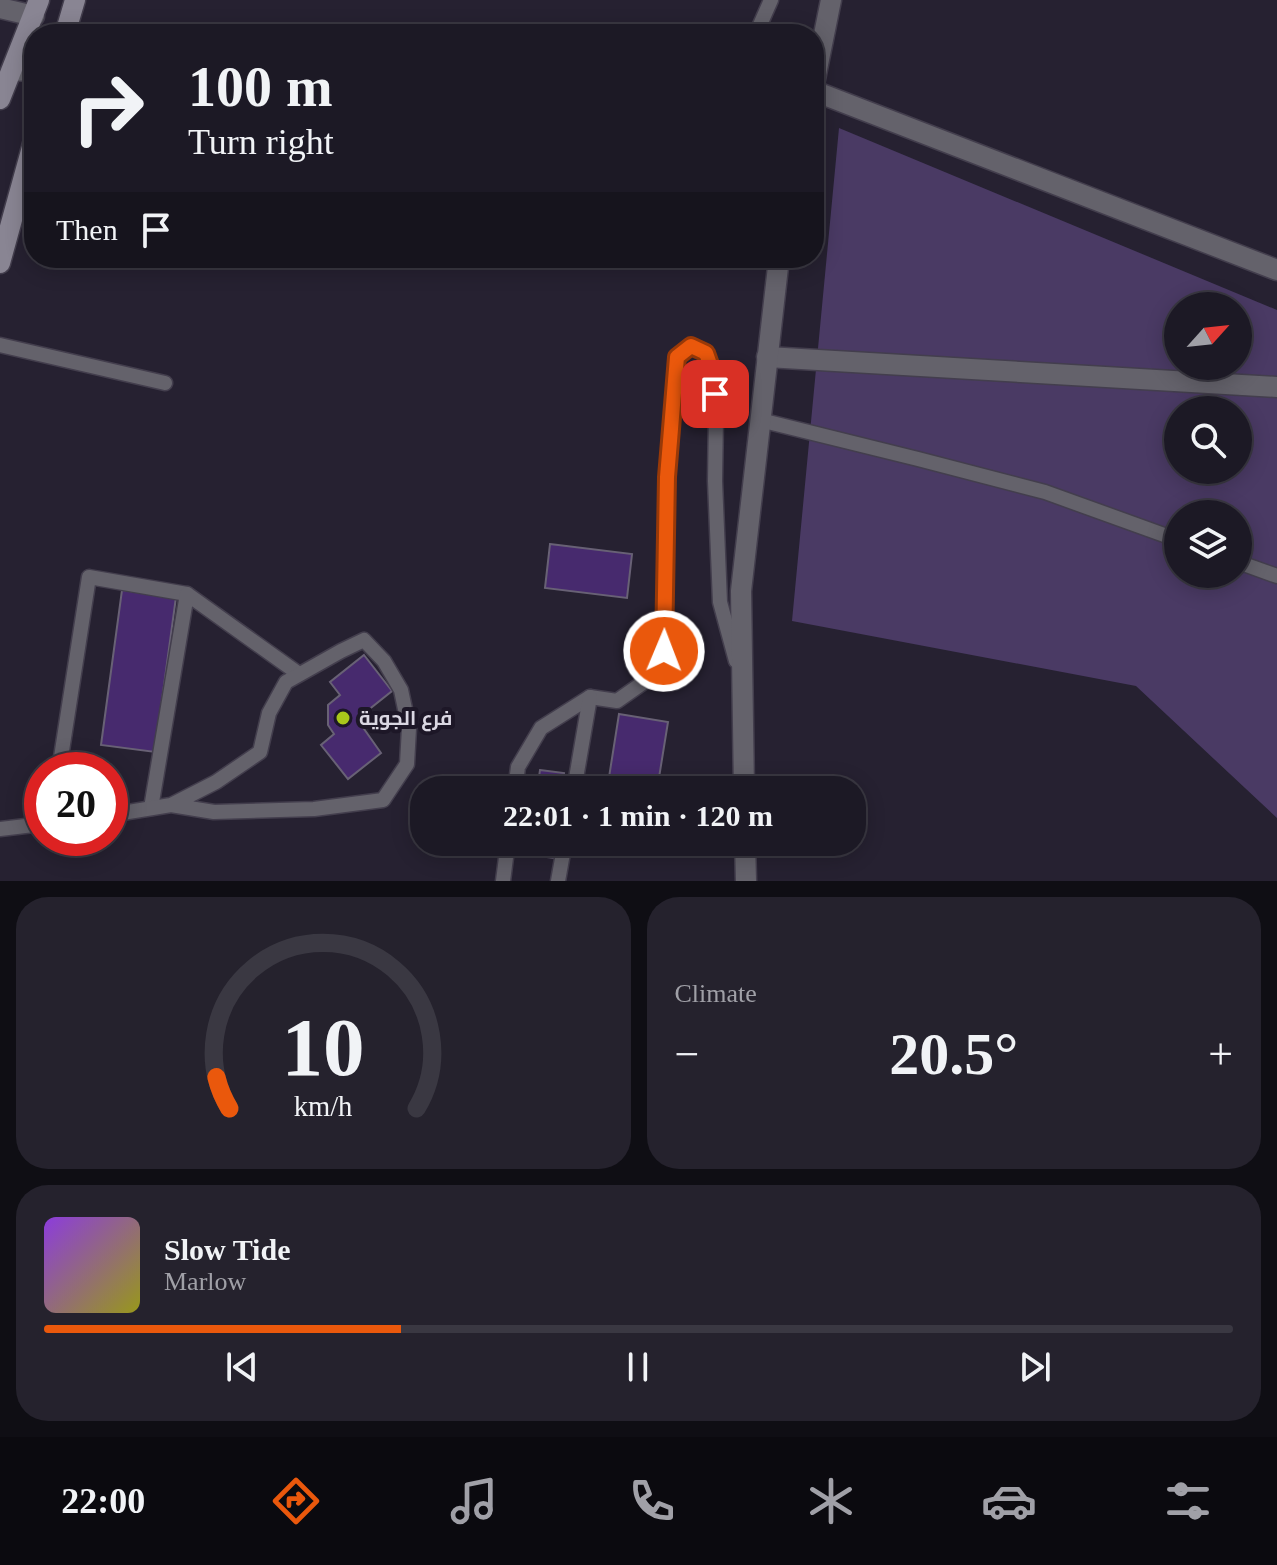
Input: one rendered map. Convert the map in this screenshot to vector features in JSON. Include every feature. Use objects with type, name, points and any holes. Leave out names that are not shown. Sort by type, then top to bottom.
[{"type":"main road","points":[[68,24],[75,0]]},
{"type":"main road","points":[[0,99],[24,38]]},
{"type":"main road","points":[[0,263],[24,176]]},
{"type":"street","points":[[824,35],[831,0]]},
{"type":"street","points":[[0,8],[36,8]]},
{"type":"street","points":[[824,95],[1277,270]]},
{"type":"street","points":[[744,776],[741,591],[778,268]]},
{"type":"street","points":[[767,357],[1277,387]]},
{"type":"street","points":[[745,856],[746,881]]},
{"type":"lane","points":[[760,24],[771,0]]},
{"type":"lane","points":[[10,74],[24,73]]},
{"type":"lane","points":[[0,345],[165,383]]},
{"type":"lane","points":[[517,776],[518,767],[541,728],[590,697],[617,701],[654,675],[664,651],[667,477],[677,357],[691,346],[706,353],[713,373],[720,602],[743,684]]},
{"type":"lane","points":[[760,420],[1045,492],[1164,535]]},
{"type":"lane","points":[[1252,567],[1277,576]]},
{"type":"lane","points":[[62,752],[89,577],[187,594],[299,674]]},
{"type":"lane","points":[[151,808],[187,594]]},
{"type":"lane","points":[[128,812],[171,805],[214,812],[314,809],[383,800],[407,764],[409,728],[401,690],[384,661],[364,640],[286,682],[269,713],[260,752],[216,782],[171,805]]},
{"type":"lane","points":[[576,776],[590,697]]},
{"type":"lane","points":[[0,829],[24,826]]},
{"type":"lane","points":[[503,881],[506,856]]},
{"type":"lane","points":[[558,881],[562,856]]},
{"type":"shaded area","points":[[839,128],[1234,292],[1164,292],[1164,380],[1252,380],[1252,300],[1277,310],[1277,818],[1136,686],[792,621]]},
{"type":"building","points":[[550,544],[632,554],[627,598],[545,588]]},
{"type":"building","points":[[122,590],[176,597],[155,752],[101,745]]},
{"type":"building","points":[[364,655],[392,691],[357,719],[381,753],[348,779],[321,745],[334,734],[328,725],[328,705],[340,695],[330,682]]},
{"type":"building","points":[[619,714],[668,722],[659,776],[609,776]]},
{"type":"building","points":[[540,770],[564,773],[564,776],[539,776]]},
{"type":"place","name":"فرع الجوية","points":[[343,718]]},
{"type":"route","points":[[664,651],[667,477],[677,357],[691,346],[706,353],[713,373],[715,394]]}]
